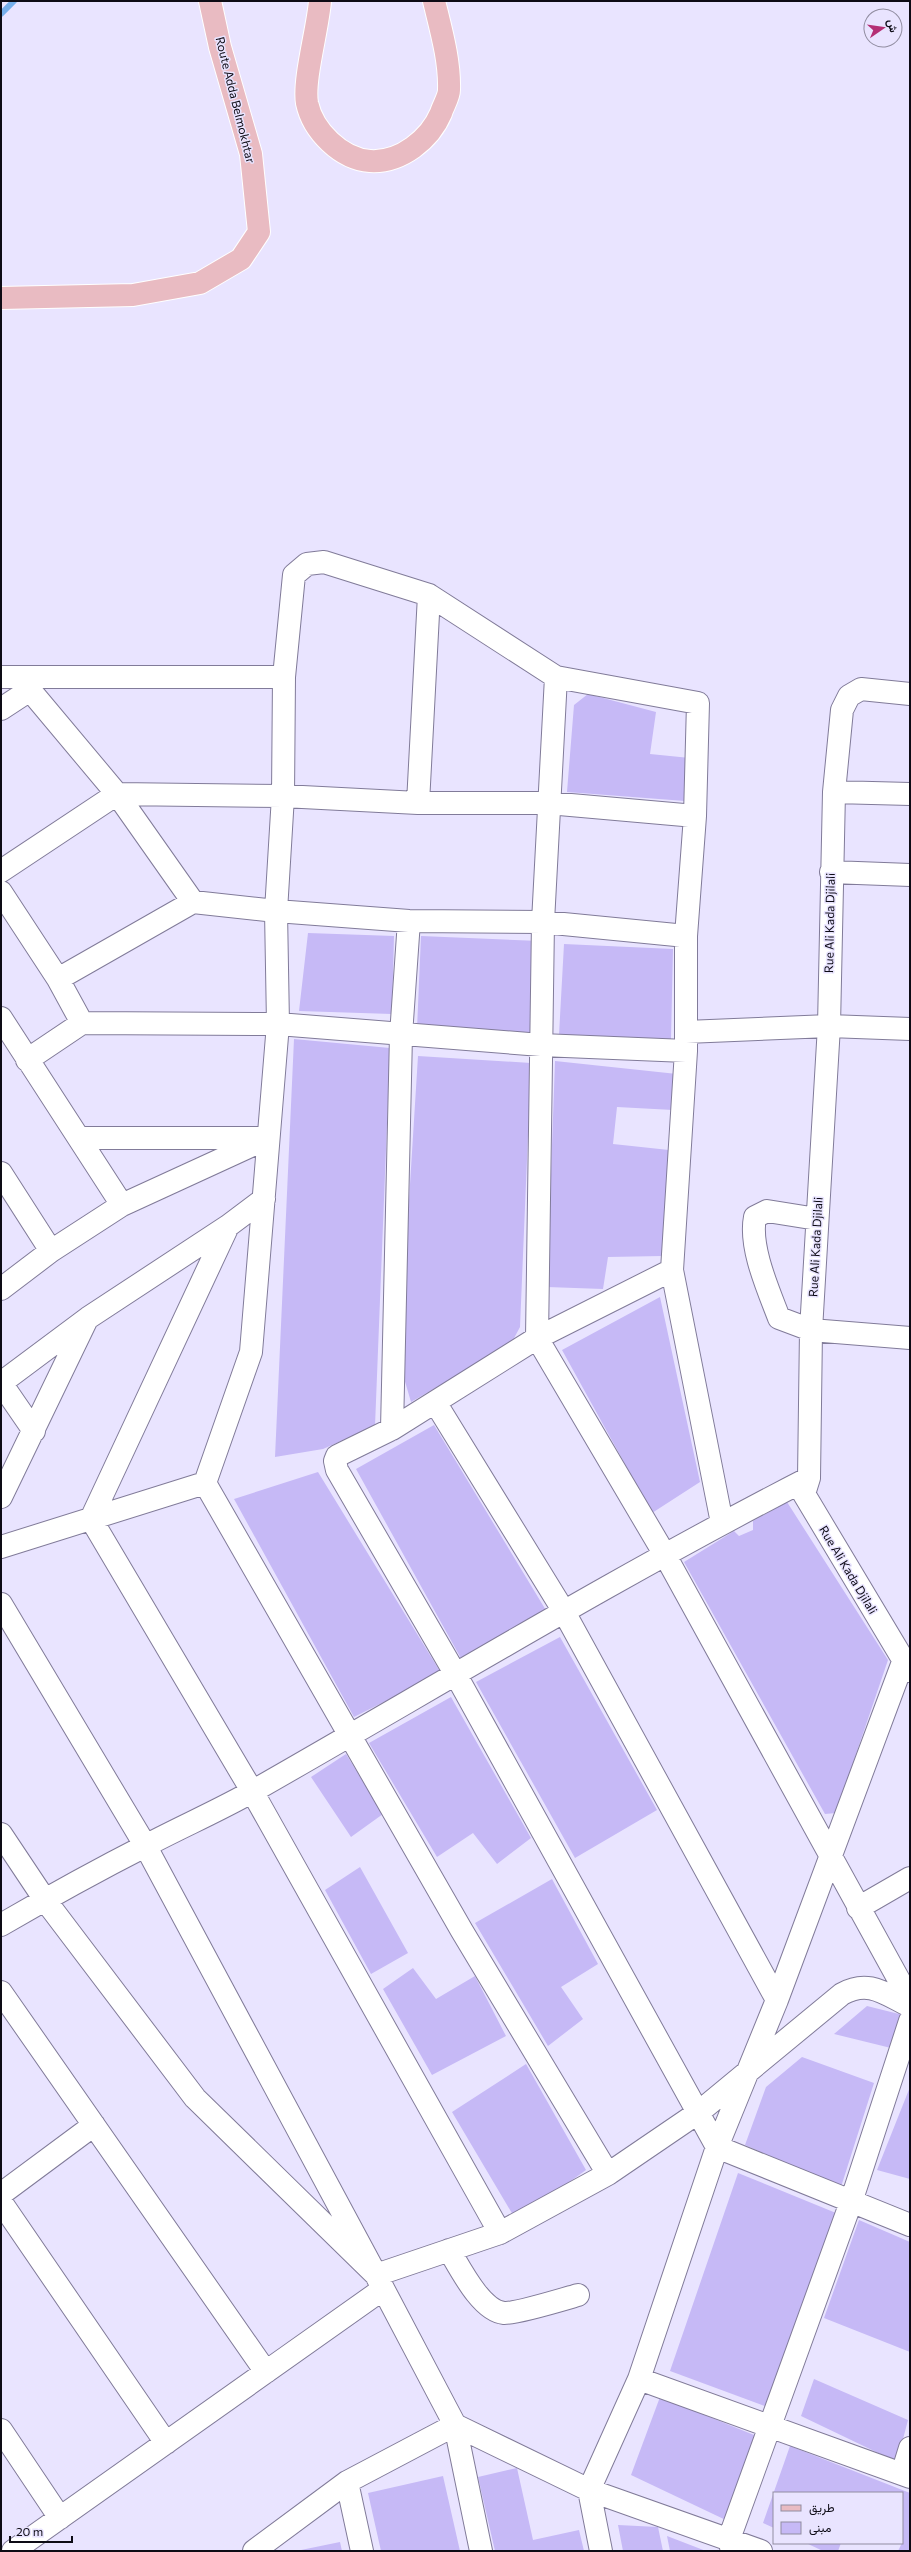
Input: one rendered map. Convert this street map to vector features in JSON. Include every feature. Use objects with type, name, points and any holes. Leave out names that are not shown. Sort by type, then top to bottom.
[{"type":"main road","name":"Route Adda Belmokhtar","points":[[1,298],[140,293],[200,283],[241,259],[259,232],[251,154],[220,47],[210,1]]},
{"type":"main road","points":[[320,1],[307,86],[307,103],[315,124],[325,136],[337,147],[370,161],[394,157],[426,139],[435,127],[449,92],[444,46],[434,1]]},
{"type":"street","points":[[608,2174],[462,1931],[205,1483],[251,1352],[278,1024],[276,911],[283,796],[284,677],[294,575],[307,564],[324,562],[430,595],[556,677],[698,704],[695,816],[686,936],[686,1041],[672,1270],[722,1522]]},
{"type":"street","points":[[418,803],[430,595]]},
{"type":"street","points":[[16,681],[284,677]]},
{"type":"street","points":[[556,677],[548,803],[543,922],[538,1338],[665,1555],[829,1857],[910,2000]]},
{"type":"street","points":[[1,709],[16,681]]},
{"type":"street","points":[[16,681],[117,794],[193,902]]},
{"type":"street","name":"Rue Ali Kada Djilali","points":[[908,1665],[804,1494],[809,1478],[811,1330],[828,1026],[834,792],[842,710],[849,696],[861,689],[910,694]]},
{"type":"street","points":[[834,792],[910,794]]},
{"type":"street","points":[[1,871],[117,794],[283,796],[418,803],[548,803],[695,816]]},
{"type":"street","points":[[831,872],[910,875]]},
{"type":"street","points":[[1,892],[58,979],[82,1022]]},
{"type":"street","points":[[58,979],[193,902],[276,911],[409,921],[543,922],[686,936]]},
{"type":"street","points":[[392,1429],[401,1035],[409,921]]},
{"type":"street","points":[[1,1018],[122,1205]]},
{"type":"street","points":[[28,1060],[82,1022],[278,1024],[541,1045],[686,1041],[828,1026],[910,1030]]},
{"type":"street","points":[[79,1138],[268,1138]]},
{"type":"street","points":[[1,1289],[51,1251],[122,1205],[268,1138]]},
{"type":"street","points":[[1,1173],[51,1251]]},
{"type":"street","points":[[34,1431],[1,1383],[88,1318],[228,1226],[264,1199]]},
{"type":"street","points":[[817,1219],[767,1211],[755,1217],[752,1231],[767,1285],[779,1318],[811,1330],[910,1338]]},
{"type":"street","points":[[91,1519],[228,1226]]},
{"type":"street","points":[[672,1270],[538,1338],[392,1429],[337,1456],[335,1461],[337,1470],[456,1675],[700,2112],[718,2147],[910,2225]]},
{"type":"street","points":[[1,1497],[88,1318]]},
{"type":"street","points":[[435,1402],[563,1610],[777,2000]]},
{"type":"street","points":[[1,1925],[145,1846],[252,1791],[456,1675],[563,1610],[665,1555],[722,1522],[809,1478]]},
{"type":"street","points":[[1,1547],[205,1483]]},
{"type":"street","points":[[91,1519],[252,1791],[500,2233]]},
{"type":"street","points":[[1,1604],[145,1846],[455,2425],[481,2551]]},
{"type":"street","points":[[601,2551],[589,2490],[639,2379],[718,2147],[777,2000],[829,1857],[908,1665]]},
{"type":"street","points":[[1,1834],[45,1900],[195,2098],[379,2282]]},
{"type":"street","points":[[858,1908],[910,1878]]},
{"type":"street","points":[[13,2551],[266,2372],[379,2282],[449,2250],[500,2233],[608,2174],[700,2112],[750,2068],[842,1994],[854,1987],[868,1986],[910,2006]]},
{"type":"street","points":[[1,1992],[266,2372]]},
{"type":"street","points":[[731,2545],[771,2427],[851,2202],[910,2021]]},
{"type":"street","points":[[1,2194],[94,2126]]},
{"type":"street","points":[[1,2202],[166,2443]]},
{"type":"street","points":[[449,2250],[481,2300],[491,2308],[504,2313],[578,2295]]},
{"type":"street","points":[[639,2379],[906,2476],[910,2448]]},
{"type":"street","points":[[254,2551],[347,2482],[455,2425]]},
{"type":"street","points":[[455,2425],[589,2490],[731,2545],[761,2551]]},
{"type":"street","points":[[1,2430],[60,2518]]},
{"type":"street","points":[[347,2482],[362,2551]]},
{"type":"building","points":[[588,694],[656,712],[650,754],[690,758],[685,801],[567,792],[574,705]]},
{"type":"building","points":[[308,933],[394,936],[392,1014],[299,1011]]},
{"type":"building","points":[[421,936],[540,941],[537,1035],[417,1029]]},
{"type":"building","points":[[564,944],[673,949],[671,1039],[559,1035]]},
{"type":"building","points":[[294,1039],[390,1048],[375,1426],[323,1449],[275,1457]]},
{"type":"building","points":[[418,1056],[531,1063],[520,1327],[512,1342],[411,1402],[399,1361]]},
{"type":"building","points":[[555,1061],[677,1074],[673,1110],[617,1107],[613,1144],[669,1150],[662,1256],[608,1257],[603,1289],[547,1287]]},
{"type":"building","points":[[660,1297],[700,1482],[652,1513],[562,1350]]},
{"type":"building","points":[[434,1425],[547,1612],[463,1662],[356,1469]]},
{"type":"building","points":[[318,1472],[441,1673],[354,1717],[234,1499]]},
{"type":"building","points":[[787,1502],[888,1660],[836,1813],[825,1814],[684,1562],[734,1531],[739,1536],[753,1530],[753,1521]]},
{"type":"building","points":[[560,1637],[657,1810],[575,1858],[476,1682]]},
{"type":"building","points":[[451,1697],[531,1838],[497,1864],[473,1833],[437,1857],[369,1743]]},
{"type":"building","points":[[346,1754],[383,1814],[351,1837],[311,1777]]},
{"type":"building","points":[[360,1867],[408,1953],[371,1974],[325,1890]]},
{"type":"building","points":[[552,1879],[598,1964],[561,1987],[583,2019],[548,2046],[475,1923]]},
{"type":"building","points":[[413,1968],[436,1999],[475,1976],[506,2036],[432,2075],[383,1989]]},
{"type":"building","points":[[867,2006],[903,2015],[891,2048],[834,2034]]},
{"type":"building","points":[[802,2057],[874,2083],[841,2187],[745,2145],[766,2087]]},
{"type":"building","points":[[526,2064],[586,2170],[516,2220],[452,2112]]},
{"type":"building","points":[[910,2087],[910,2179],[877,2170]]},
{"type":"building","points":[[738,2173],[836,2213],[770,2408],[670,2371]]},
{"type":"building","points":[[859,2220],[910,2242],[910,2352],[824,2318]]},
{"type":"building","points":[[814,2379],[908,2420],[897,2462],[801,2416]]},
{"type":"building","points":[[660,2397],[759,2437],[730,2522],[631,2475]]},
{"type":"building","points":[[790,2446],[910,2493],[910,2551],[898,2551],[902,2544],[903,2544],[903,2492],[774,2492]]},
{"type":"building","points":[[517,2468],[533,2540],[579,2530],[584,2551],[495,2551],[478,2477]]},
{"type":"building","points":[[443,2476],[460,2551],[381,2551],[368,2493]]},
{"type":"building","points":[[773,2494],[773,2528],[763,2523]]},
{"type":"building","points":[[618,2525],[658,2527],[663,2551],[623,2551]]},
{"type":"building","points":[[667,2536],[706,2551],[670,2551]]},
{"type":"building","points":[[340,2542],[342,2551],[301,2551],[301,2550]]},
{"type":"building","points":[[808,2544],[841,2544],[838,2551],[823,2551]]},
{"type":"waterway","points":[[1,14],[14,1]]}]
